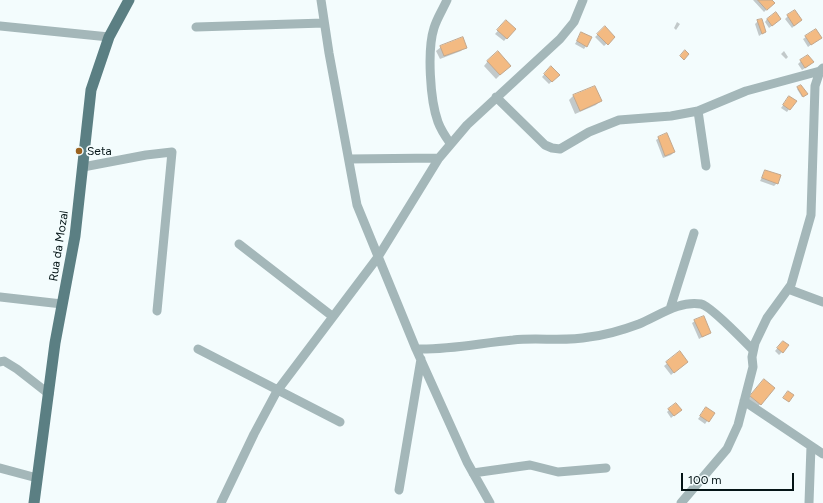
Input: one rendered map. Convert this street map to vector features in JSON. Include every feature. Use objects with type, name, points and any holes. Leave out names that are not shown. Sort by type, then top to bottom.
[{"type":"main road","name":"Rua da Mozal","points":[[34,503],[62,304],[75,236],[91,90],[109,37],[129,0]]},
{"type":"street","points":[[321,0],[358,205],[416,350],[473,474],[490,503]]},
{"type":"street","points":[[447,0],[434,27],[430,69],[433,102],[438,121],[450,143]]},
{"type":"street","points":[[221,503],[254,434],[277,391],[332,316],[378,257],[439,158],[450,143],[496,97],[560,39],[574,22],[583,0]]},
{"type":"street","points":[[196,26],[324,23]]},
{"type":"street","points":[[0,26],[109,37]]},
{"type":"street","points":[[496,97],[545,145],[560,149],[589,132],[619,120],[671,116],[698,111],[746,91],[822,70]]},
{"type":"street","points":[[681,503],[727,449],[738,425],[753,367],[753,350],[767,318],[791,285],[811,215],[815,86],[822,70]]},
{"type":"street","points":[[698,111],[706,166]]},
{"type":"street","points":[[83,167],[146,155],[172,152],[157,311]]},
{"type":"street","points":[[349,159],[439,158]]},
{"type":"street","points":[[670,309],[694,233]]},
{"type":"street","points":[[239,244],[332,316]]},
{"type":"street","points":[[788,289],[823,302]]},
{"type":"street","points":[[0,297],[62,304]]},
{"type":"street","points":[[416,350],[460,348],[513,340],[554,341],[588,338],[638,324],[670,309],[692,302],[704,304],[753,350]]},
{"type":"street","points":[[198,349],[277,391],[340,422]]},
{"type":"street","points":[[399,490],[421,359]]},
{"type":"street","points":[[0,362],[4,361],[17,369],[49,394]]},
{"type":"street","points":[[744,401],[823,454]]},
{"type":"street","points":[[809,503],[811,446]]},
{"type":"street","points":[[473,474],[530,465],[558,472],[606,468]]},
{"type":"street","points":[[0,468],[37,478]]},
{"type":"building","points":[[758,0],[772,0],[775,3],[767,10]]},
{"type":"building","points":[[795,10],[802,20],[794,26],[787,15]]},
{"type":"building","points":[[776,12],[781,19],[772,26],[767,19]]},
{"type":"building","points":[[762,19],[766,32],[762,34],[757,20]]},
{"type":"building","points":[[506,20],[516,29],[507,39],[497,30]]},
{"type":"building","points":[[605,26],[615,37],[608,45],[597,34]]},
{"type":"building","points":[[816,29],[822,38],[811,45],[805,36]]},
{"type":"building","points":[[581,32],[592,37],[587,47],[577,41]]},
{"type":"building","points":[[463,37],[467,48],[444,56],[440,46]]},
{"type":"building","points":[[685,50],[689,54],[684,60],[680,56]]},
{"type":"building","points":[[498,51],[511,66],[500,75],[487,61]]},
{"type":"building","points":[[808,55],[814,62],[805,68],[800,60]]},
{"type":"building","points":[[551,66],[560,75],[552,82],[544,74]]},
{"type":"building","points":[[801,85],[808,94],[803,97],[797,87]]},
{"type":"building","points":[[595,86],[602,101],[580,111],[573,95]]},
{"type":"building","points":[[789,96],[797,101],[790,110],[783,105]]},
{"type":"building","points":[[667,133],[675,152],[665,156],[658,137]]},
{"type":"building","points":[[765,170],[781,175],[778,184],[762,178]]},
{"type":"building","points":[[704,316],[711,333],[702,337],[694,320]]},
{"type":"building","points":[[783,341],[789,345],[783,353],[777,348]]},
{"type":"building","points":[[680,351],[688,362],[674,373],[666,362]]},
{"type":"building","points":[[764,379],[775,388],[761,405],[750,396]]},
{"type":"building","points":[[788,391],[794,395],[789,402],[783,398]]},
{"type":"building","points":[[676,403],[682,410],[674,416],[668,409]]},
{"type":"building","points":[[706,407],[715,413],[709,422],[700,416]]},
{"type":"place","name":"Seta","points":[[79,151]]}]
